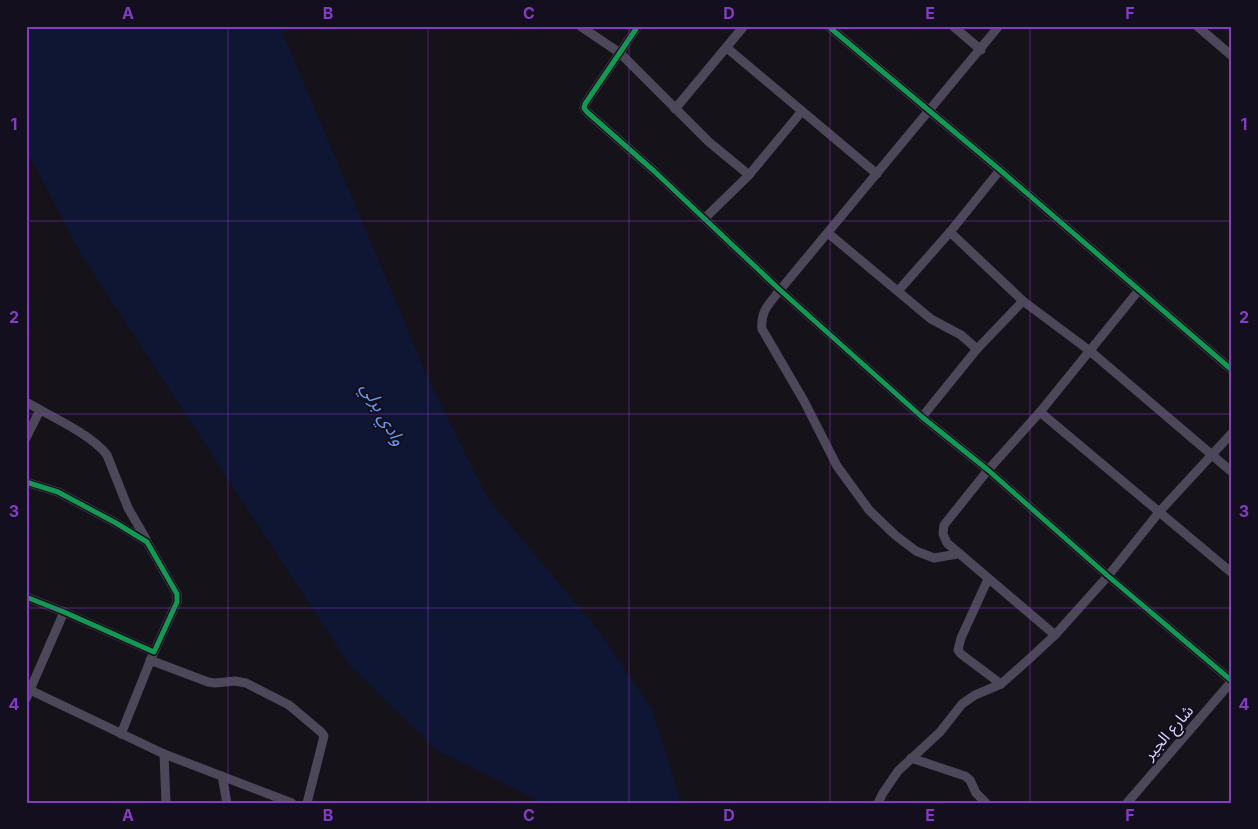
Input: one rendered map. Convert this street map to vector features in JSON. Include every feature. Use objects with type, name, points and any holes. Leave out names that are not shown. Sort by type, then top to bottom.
[{"type":"street","points":[[580,26],[620,53],[675,109],[749,175]]},
{"type":"street","points":[[638,26],[597,84],[584,108],[705,218],[780,290],[922,417],[988,470],[1108,576],[1232,681]]},
{"type":"street","points":[[675,109],[744,26]]},
{"type":"street","points":[[828,26],[930,110],[1232,370]]},
{"type":"street","points":[[953,26],[980,50]]},
{"type":"street","points":[[958,554],[934,558],[916,551],[873,514],[837,466],[804,401],[762,329],[761,319],[765,310],[780,290],[999,26]]},
{"type":"street","points":[[1197,26],[1231,54]]},
{"type":"street","points":[[727,48],[877,174]]},
{"type":"street","points":[[705,218],[749,175],[802,111]]},
{"type":"street","points":[[898,291],[950,232],[1000,170]]},
{"type":"street","points":[[950,232],[1023,301],[1090,351],[1232,472]]},
{"type":"street","points":[[828,233],[931,319],[961,335],[977,349]]},
{"type":"street","points":[[1055,635],[947,544],[943,534],[944,525],[988,470],[1040,412],[1139,290]]},
{"type":"street","points":[[922,417],[977,349],[1023,301]]},
{"type":"street","points":[[26,402],[84,435],[107,455],[128,508],[177,594],[177,602],[152,656],[121,734]]},
{"type":"street","points":[[26,438],[40,410]]},
{"type":"street","points":[[1040,412],[1232,573]]},
{"type":"street","points":[[878,803],[882,793],[898,771],[940,732],[962,704],[975,695],[1001,684],[1055,635],[1108,576],[1160,511],[1232,433]]},
{"type":"street","points":[[26,482],[58,492],[147,542]]},
{"type":"street","points":[[988,579],[961,638],[958,650],[1001,684]]},
{"type":"street","points":[[26,597],[64,612],[208,682],[235,681],[246,683],[288,706],[324,736],[307,803]]},
{"type":"street","points":[[64,612],[28,694],[164,754],[292,803]]},
{"type":"street","name":"شارع الجير","points":[[1130,802],[1232,681]]},
{"type":"street","points":[[164,754],[166,803]]},
{"type":"street","points":[[911,758],[965,776],[970,780],[976,793],[986,803]]},
{"type":"street","points":[[222,776],[227,803]]},
{"type":"water","name":"وادي برلي","points":[[26,26],[280,26],[428,378],[487,497],[599,631],[652,709],[681,803],[538,803],[534,798],[438,751],[350,666],[79,251],[26,149]]},
{"type":"cycle path","points":[[638,26],[585,104],[584,108],[587,112],[654,171],[780,290],[922,417],[988,470],[1108,576],[1232,681]]},
{"type":"cycle path","points":[[828,26],[1000,170],[1232,370]]},
{"type":"cycle path","points":[[26,482],[58,492],[147,542],[177,594],[177,602],[154,652],[26,597]]}]
